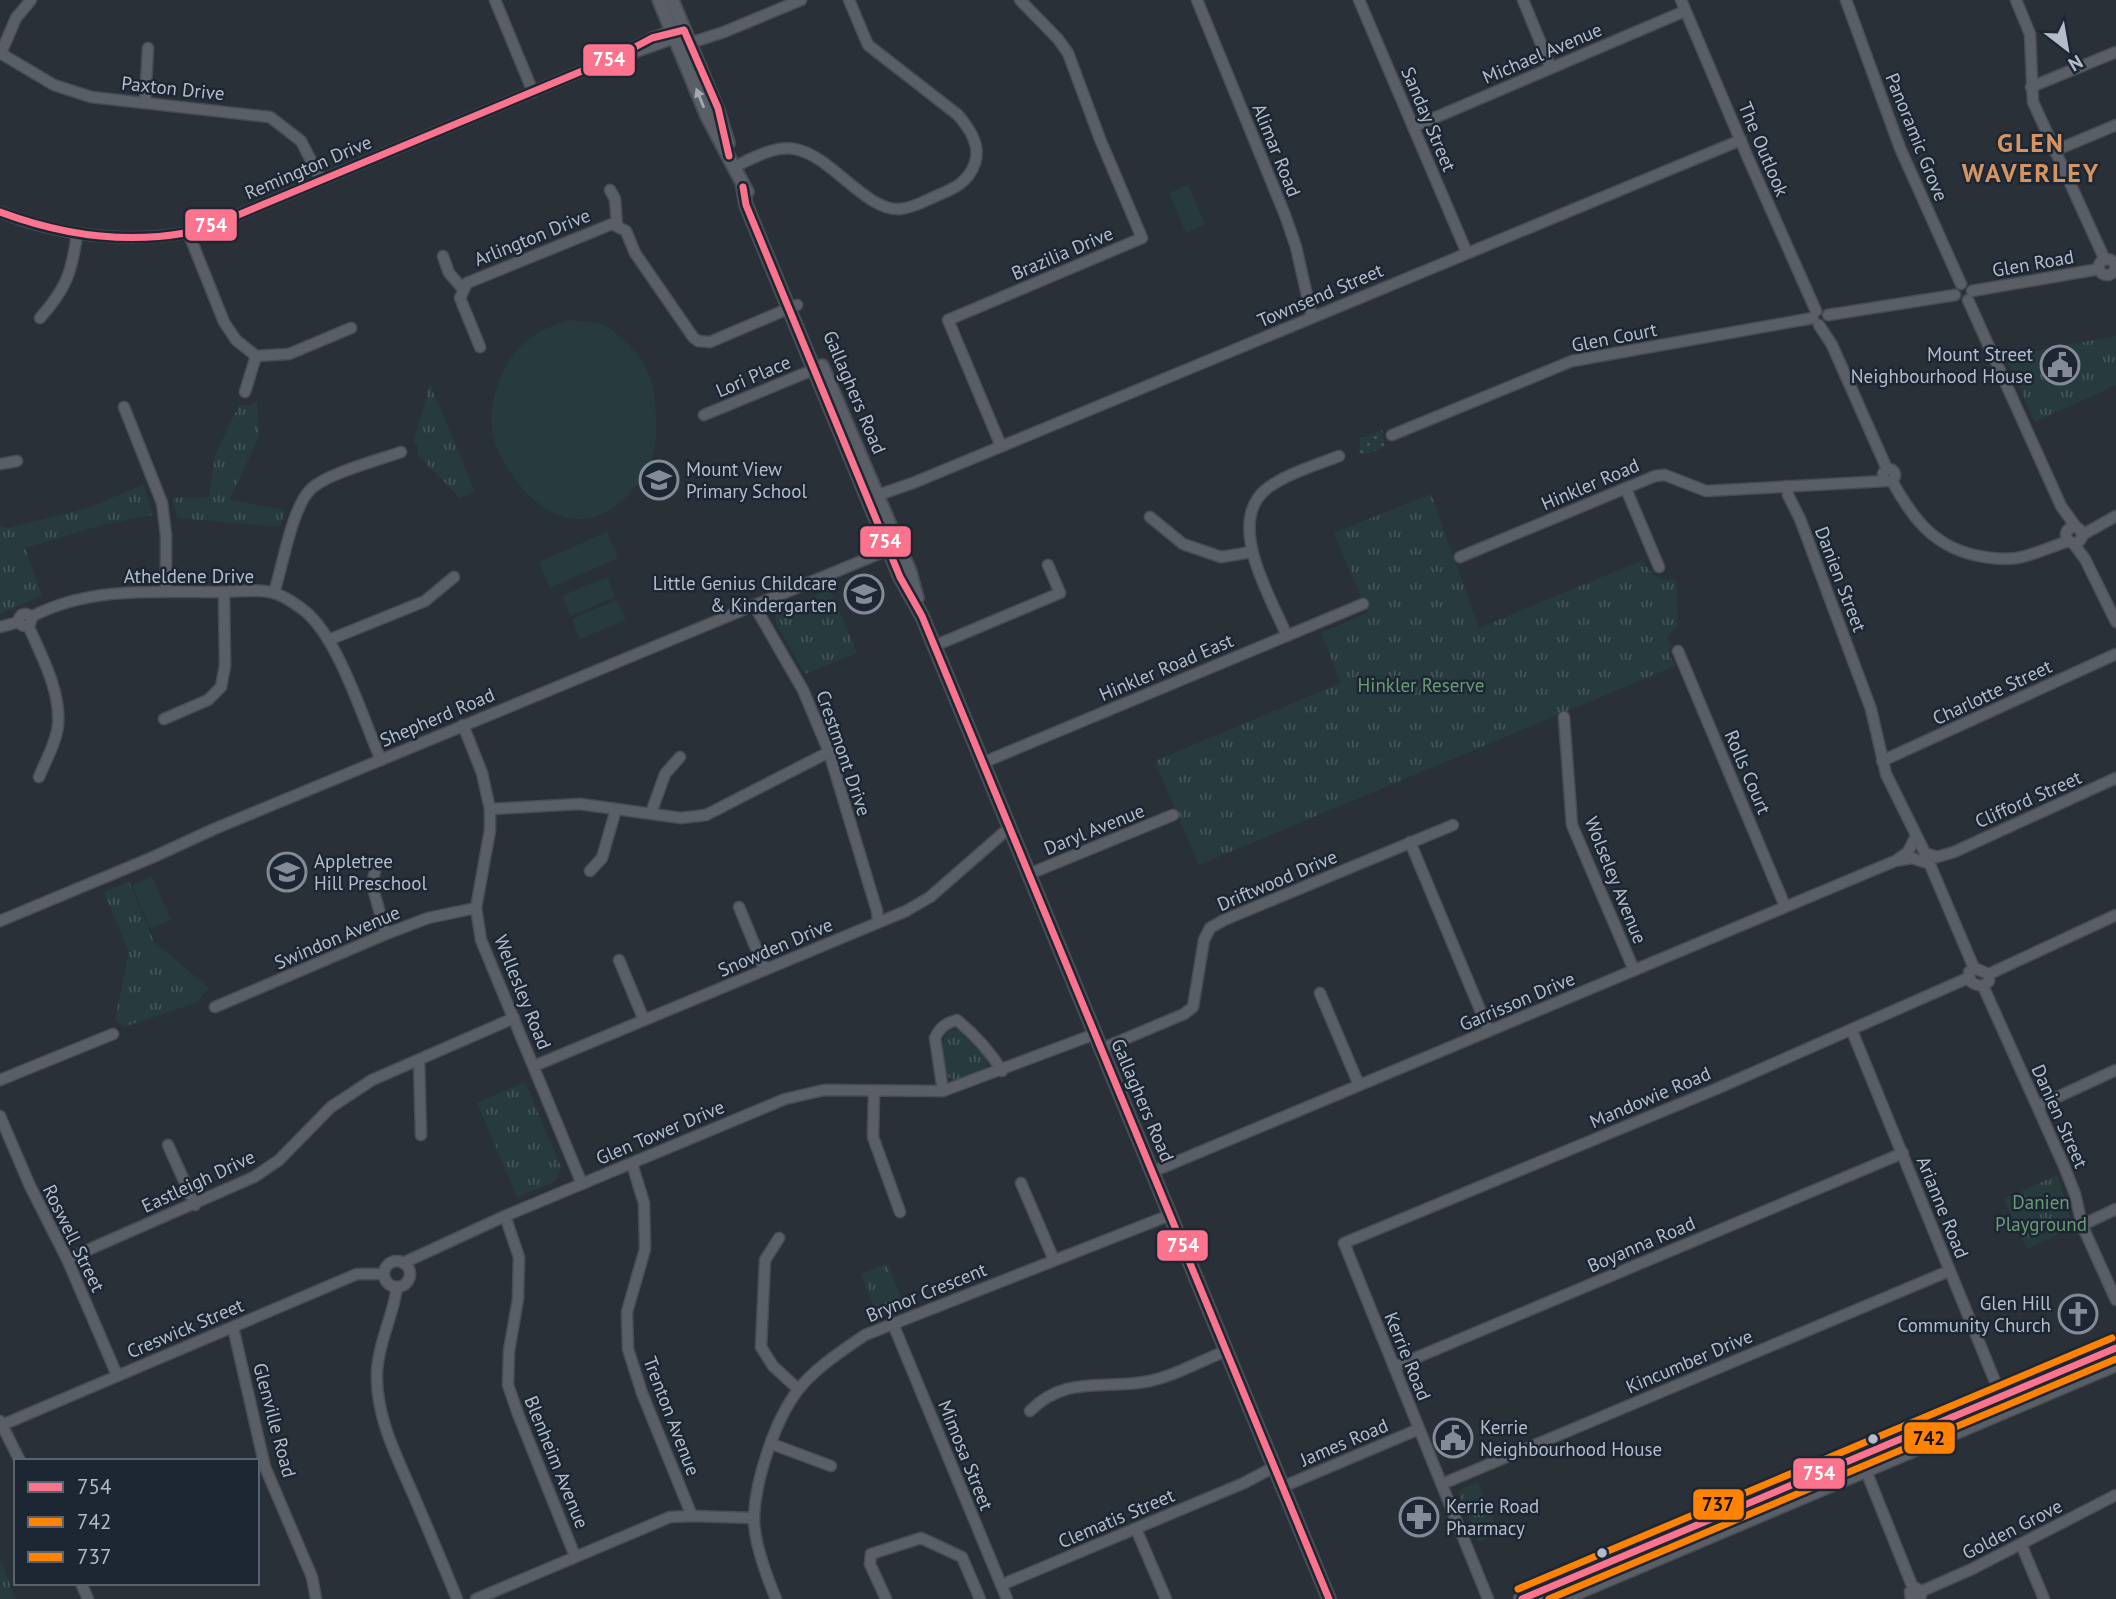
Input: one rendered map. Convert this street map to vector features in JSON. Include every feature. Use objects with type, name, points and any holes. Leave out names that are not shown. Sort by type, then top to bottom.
[{"type":"main road","points":[[1522,1599],[2116,1348]]},
{"type":"street","points":[[1,53],[16,18],[31,0]]},
{"type":"street","points":[[495,0],[533,92]]},
{"type":"street","name":"Gallaghers Road","points":[[659,0],[667,19],[682,41]]},
{"type":"street","name":"Gallaghers Road","points":[[672,0],[682,41],[743,187],[746,205],[793,307],[894,548],[1329,1599]]},
{"type":"street","points":[[682,41],[724,32],[801,0]]},
{"type":"street","points":[[728,154],[790,148],[807,152],[882,206],[900,209],[959,187],[976,162],[976,147],[970,130],[958,115],[868,45],[849,0]]},
{"type":"street","name":"Brazilia Drive","points":[[1001,446],[948,320],[1142,238],[1100,139],[1068,53],[1020,0]]},
{"type":"street","name":"Alimar Road","points":[[1197,0],[1285,215],[1296,247],[1312,317]]},
{"type":"street","name":"Sanday Street","points":[[1359,0],[1467,253]]},
{"type":"street","points":[[1523,0],[1552,68]]},
{"type":"street","name":"The Outlook","points":[[1681,0],[1821,318],[1887,476]]},
{"type":"street","name":"Panoramic Grove","points":[[1846,0],[1900,148],[1961,284]]},
{"type":"street","points":[[2016,0],[2030,34],[2033,102],[2105,260]]},
{"type":"street","name":"Michael Avenue","points":[[1413,127],[1685,11]]},
{"type":"street","points":[[652,38],[664,27],[667,19]]},
{"type":"street","name":"Remington Drive","points":[[0,212],[19,220],[77,234],[140,238],[188,232],[226,220],[533,92],[618,56],[652,38],[682,41]]},
{"type":"street","name":"Remington Drive","points":[[618,56],[682,41]]},
{"type":"street","points":[[145,102],[148,48]]},
{"type":"street","points":[[2031,88],[2116,52]]},
{"type":"street","name":"Paxton Drive","points":[[1,53],[54,85],[91,97],[270,117],[301,141],[321,180]]},
{"type":"street","points":[[2054,151],[2116,125]]},
{"type":"street","name":"Townsend Street","points":[[879,497],[1741,140]]},
{"type":"street","name":"Arlington Drive","points":[[610,190],[615,199],[617,225]]},
{"type":"street","name":"Arlington Drive","points":[[480,347],[460,298],[467,283],[612,224],[626,231],[635,253],[698,341],[710,342],[793,307]]},
{"type":"street","points":[[188,232],[224,322],[236,340],[256,356],[289,354],[351,328]]},
{"type":"street","points":[[40,318],[55,302],[72,271],[77,234]]},
{"type":"street","name":"Arlington Drive","points":[[443,257],[449,273],[463,289]]},
{"type":"street","points":[[2114,269],[2103,274],[2099,269],[2100,264],[2110,260],[2114,269],[2116,285]]},
{"type":"street","name":"Glen Road","points":[[1970,295],[2099,269]]},
{"type":"street","points":[[1955,295],[1956,288],[1966,284],[2061,506],[2116,622]]},
{"type":"street","points":[[1821,318],[1955,295]]},
{"type":"street","points":[[1955,295],[1959,299],[1970,295]]},
{"type":"street","name":"Glen Court","points":[[1392,435],[1572,361],[1821,318]]},
{"type":"street","points":[[245,392],[256,356]]},
{"type":"street","name":"Gallaghers Road","points":[[818,368],[879,497],[894,548]]},
{"type":"street","name":"Lori Place","points":[[704,415],[818,368]]},
{"type":"street","points":[[124,407],[162,503],[166,535],[166,591]]},
{"type":"street","points":[[274,593],[301,503],[310,490],[322,481],[401,452]]},
{"type":"street","points":[[1287,635],[1251,552],[1249,522],[1258,498],[1277,482],[1339,456]]},
{"type":"street","points":[[0,464],[17,461]]},
{"type":"street","name":"Hinkler Road","points":[[1460,557],[1655,476],[1665,475],[1706,491],[1887,476]]},
{"type":"street","points":[[1887,476],[1915,520],[1926,531],[1956,550],[1983,557],[2021,557],[2116,516]]},
{"type":"street","name":"Danien Street","points":[[1791,486],[1800,519],[1871,709],[1882,761],[1974,968]]},
{"type":"street","points":[[1626,489],[1659,567]]},
{"type":"street","points":[[1150,517],[1182,544],[1221,557],[1251,552]]},
{"type":"street","name":"Shepherd Road","points":[[0,921],[463,725],[894,548]]},
{"type":"street","points":[[934,646],[1060,593],[1048,565]]},
{"type":"street","points":[[331,639],[425,601],[454,577]]},
{"type":"street","name":"Atheldene Drive","points":[[0,627],[26,621],[47,608],[78,598],[109,594],[166,591],[274,593],[306,612],[331,639],[380,760]]},
{"type":"street","points":[[164,719],[208,701],[221,687],[225,666],[224,592]]},
{"type":"street","name":"Hinkler Road East","points":[[982,763],[1363,604]]},
{"type":"street","name":"Crestmont Drive","points":[[754,605],[803,690],[828,752],[877,911],[878,922]]},
{"type":"street","points":[[26,621],[52,685],[57,705],[58,725],[53,745],[39,777]]},
{"type":"street","name":"Rolls Court","points":[[1678,651],[1786,905]]},
{"type":"street","name":"Charlotte Street","points":[[1882,761],[2116,654]]},
{"type":"street","name":"Wolseley Avenue","points":[[1564,717],[1572,825],[1634,970]]},
{"type":"street","name":"Wellesley Road","points":[[463,725],[482,773],[490,809],[490,830],[476,908],[481,940],[582,1184]]},
{"type":"street","points":[[490,809],[559,804],[616,808],[681,818],[706,815],[828,752]]},
{"type":"street","points":[[651,813],[665,774],[680,757]]},
{"type":"street","name":"Clifford Street","points":[[1924,858],[1954,852],[2116,778]]},
{"type":"street","points":[[590,871],[602,858],[616,808]]},
{"type":"street","name":"Danien Street","points":[[1903,811],[1914,840],[1934,872],[1943,898]]},
{"type":"street","name":"Daryl Avenue","points":[[1029,874],[1173,815]]},
{"type":"street","name":"Driftwood Drive","points":[[1101,1049],[1184,1014],[1193,1007],[1204,940],[1210,928],[1453,824]]},
{"type":"street","name":"Snowden Drive","points":[[534,1066],[906,911],[930,897],[1010,828]]},
{"type":"street","name":"Garrisson Drive","points":[[1895,861],[1908,852],[1914,840]]},
{"type":"street","points":[[1410,842],[1489,1031]]},
{"type":"street","name":"Clifford Street","points":[[1934,872],[1939,862],[1954,852]]},
{"type":"street","name":"Garrisson Drive","points":[[1152,1172],[1786,905],[1895,861],[1924,858]]},
{"type":"street","points":[[375,871],[372,885],[386,934]]},
{"type":"street","points":[[739,907],[765,970]]},
{"type":"street","name":"Swindon Avenue","points":[[215,1007],[428,918],[476,908]]},
{"type":"street","points":[[1989,974],[1989,981],[1983,986],[1968,978],[1969,972],[1974,968],[1989,974],[2116,915]]},
{"type":"street","points":[[619,960],[644,1020]]},
{"type":"street","name":"Mandowie Road","points":[[1344,1243],[1852,1031],[1968,978]]},
{"type":"street","name":"Danien Street","points":[[1983,986],[2038,1106],[2075,1194],[2082,1225],[2116,1300]]},
{"type":"street","points":[[1320,993],[1359,1085]]},
{"type":"street","name":"Eastleigh Drive","points":[[67,1259],[254,1177],[279,1160],[331,1107],[372,1080],[514,1018]]},
{"type":"street","points":[[943,1091],[935,1038],[939,1030],[948,1023],[957,1020],[963,1025],[992,1053],[1002,1071]]},
{"type":"street","name":"Arianne Road","points":[[1852,1031],[2001,1396]]},
{"type":"street","points":[[0,1080],[113,1034]]},
{"type":"street","name":"Glen Tower Drive","points":[[403,1263],[505,1216],[785,1099],[824,1090],[943,1091],[1095,1034]]},
{"type":"street","points":[[419,1060],[421,1135]]},
{"type":"street","points":[[2038,1106],[2116,1070]]},
{"type":"street","points":[[874,1092],[873,1137],[900,1212]]},
{"type":"street","name":"Roswell Street","points":[[0,1116],[30,1186],[67,1259],[117,1376]]},
{"type":"street","points":[[168,1146],[195,1205]]},
{"type":"street","name":"Boyanna Road","points":[[1394,1367],[1903,1153]]},
{"type":"street","name":"Trenton Avenue","points":[[632,1164],[644,1203],[645,1249],[627,1312],[628,1349],[642,1392],[692,1516]]},
{"type":"street","points":[[1021,1183],[1054,1260]]},
{"type":"street","points":[[2082,1225],[2116,1209]]},
{"type":"street","name":"Brynor Crescent","points":[[776,1599],[765,1571],[754,1518],[759,1481],[779,1423],[798,1389],[838,1354],[865,1335],[1170,1215]]},
{"type":"street","name":"Blenheim Avenue","points":[[505,1216],[519,1257],[518,1299],[509,1351],[508,1385],[517,1415],[575,1556]]},
{"type":"street","points":[[779,1238],[765,1260],[761,1347],[773,1366],[798,1389]]},
{"type":"street","name":"Kerrie Road","points":[[1344,1243],[1488,1599]]},
{"type":"street","points":[[390,1263],[403,1263],[409,1269],[410,1279],[397,1287],[388,1284],[384,1274],[390,1263]]},
{"type":"street","name":"Kincumber Drive","points":[[1442,1484],[1949,1271]]},
{"type":"street","name":"Creswick Street","points":[[1,1423],[356,1274],[384,1274]]},
{"type":"street","points":[[397,1287],[394,1311],[380,1350],[377,1371],[379,1405],[389,1437],[457,1599]]},
{"type":"street","name":"Mimosa Street","points":[[893,1324],[1007,1599]]},
{"type":"street","name":"Glenville Road","points":[[233,1327],[265,1467],[312,1577],[316,1599]]},
{"type":"street","points":[[1030,1411],[1044,1397],[1082,1385],[1144,1382],[1226,1351]]},
{"type":"street","points":[[1566,1599],[2116,1366]]},
{"type":"street","points":[[1,1423],[19,1459]]},
{"type":"street","name":"James Road","points":[[1282,1487],[1419,1429]]},
{"type":"street","points":[[772,1444],[831,1466]]},
{"type":"street","points":[[1860,1456],[1914,1596]]},
{"type":"street","name":"Clematis Street","points":[[1001,1585],[1276,1470]]},
{"type":"street","name":"Golden Grove","points":[[1914,1596],[2116,1495]]},
{"type":"street","points":[[476,1599],[670,1517],[754,1518]]},
{"type":"street","points":[[1136,1529],[1166,1599]]},
{"type":"street","points":[[886,1599],[870,1564],[871,1554],[921,1538],[962,1557],[980,1599]]},
{"type":"street","points":[[2021,1544],[2044,1599]]},
{"type":"green space","points":[[1188,185],[1205,224],[1186,233],[1169,193]]},
{"type":"green space","points":[[572,320],[606,326],[631,347],[649,373],[657,426],[651,460],[634,488],[609,510],[594,517],[578,519],[563,517],[548,510],[522,488],[499,452],[492,422],[496,389],[513,355],[538,333]]},
{"type":"green space","points":[[2116,336],[2116,385],[2035,422],[2005,356]]},
{"type":"green space","points":[[430,384],[475,492],[460,498],[418,455],[418,447],[414,441]]},
{"type":"green space","points":[[257,401],[259,437],[229,500],[285,510],[280,527],[177,518],[173,498],[209,497],[215,455],[239,405],[251,405]]},
{"type":"green space","points":[[1382,430],[1385,447],[1364,455],[1359,452],[1360,439]]},
{"type":"green space","points":[[143,485],[153,515],[102,525],[25,548],[42,596],[0,614],[0,526],[7,528],[87,508]]},
{"type":"green space","name":"Hinkler Reserve","points":[[1431,494],[1479,628],[1643,560],[1656,576],[1676,580],[1678,625],[1667,637],[1671,647],[1669,655],[1677,665],[1199,865],[1155,761],[1341,683],[1321,633],[1368,613],[1334,533]]},
{"type":"green space","points":[[607,532],[618,558],[550,588],[539,562]]},
{"type":"green space","points":[[607,577],[615,597],[570,616],[562,596]]},
{"type":"green space","points":[[830,589],[857,653],[805,674],[776,623],[775,616],[778,611]]},
{"type":"green space","points":[[617,600],[626,620],[580,639],[572,619]]},
{"type":"green space","points":[[152,876],[171,920],[150,929],[132,885]]},
{"type":"green space","points":[[129,882],[154,942],[210,989],[198,1002],[124,1027],[115,1020],[129,952],[104,892]]},
{"type":"green space","points":[[952,1030],[960,1031],[988,1060],[984,1073],[956,1081],[948,1077],[944,1065],[943,1044],[947,1033]]},
{"type":"green space","points":[[525,1082],[561,1167],[556,1181],[517,1197],[477,1103]]},
{"type":"green space","name":"Danien Playground","points":[[2057,1175],[2072,1228],[2027,1249],[2004,1199]]},
{"type":"green space","points":[[887,1263],[905,1307],[878,1317],[861,1274]]},
{"type":"green space","points":[[1478,1482],[1499,1533],[1479,1542],[1459,1494],[1461,1489]]},
{"type":"green space","points":[[0,1557],[15,1599],[0,1599]]},
{"type":"transit line","name":"754","points":[[0,212],[45,226],[91,235],[138,237],[190,232],[226,220],[618,56],[652,38],[684,30],[718,108],[729,156]]},
{"type":"transit line","name":"754","points":[[743,187],[746,205],[900,577],[922,616],[1329,1599]]},
{"type":"transit line","name":"737","points":[[1518,1589],[2112,1338]]},
{"type":"transit line","name":"754","points":[[1522,1599],[2116,1348]]},
{"type":"transit line","name":"742","points":[[1549,1599],[2116,1359]]},
{"type":"place","name":"Mount Street Neighbourhood House","points":[[2060,365]]},
{"type":"place","name":"Mount View Primary School","points":[[659,480]]},
{"type":"place","name":"Little Genius Childcare & Kindergarten","points":[[864,594]]},
{"type":"place","name":"Appletree Hill Preschool","points":[[287,872]]},
{"type":"place","name":"Glen Hill Community Church","points":[[2078,1314]]},
{"type":"place","name":"Kerrie Neighbourhood House","points":[[1453,1438]]},
{"type":"place","name":"Kerrie Road Pharmacy","points":[[1419,1517]]},
{"type":"district","name":"GLEN WAVERLEY","points":[[2031,157]]}]
